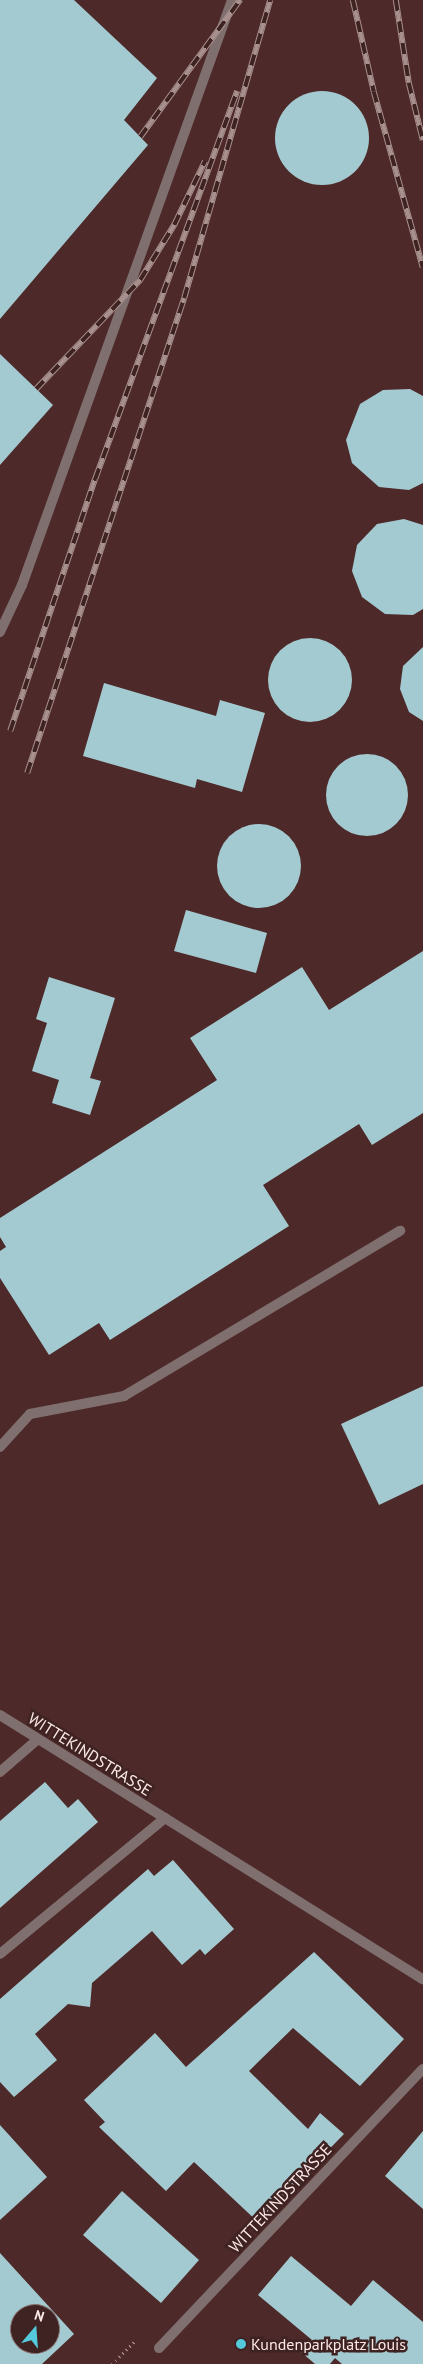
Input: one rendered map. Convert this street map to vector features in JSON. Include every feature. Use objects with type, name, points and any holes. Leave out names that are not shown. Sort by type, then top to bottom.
[{"type":"street","points":[[0,632],[22,585],[232,0]]},
{"type":"street","points":[[0,1447],[30,1414],[124,1396],[400,1231]]},
{"type":"street","name":"WITTEKINDSTRASSE","points":[[0,1715],[423,1979]]},
{"type":"street","points":[[0,1772],[38,1739]]},
{"type":"street","points":[[0,1954],[165,1818]]},
{"type":"street","name":"WITTEKINDSTRASSE","points":[[159,2348],[423,2069]]},
{"type":"path","points":[[112,2364],[137,2339]]},
{"type":"shaded area","points":[[0,0],[423,0],[423,2364],[0,2364]]},
{"type":"building","points":[[0,0],[74,0],[157,78],[124,120],[148,145],[0,319]]},
{"type":"building","points":[[322,91],[340,94],[355,105],[366,120],[369,138],[366,156],[355,171],[340,182],[322,185],[304,182],[289,171],[278,156],[275,138],[278,120],[289,105],[304,94]]},
{"type":"building","points":[[0,354],[53,405],[0,465]]},
{"type":"building","points":[[410,389],[423,396],[423,483],[409,490],[379,487],[352,463],[346,440],[360,404],[383,390]]},
{"type":"building","points":[[404,519],[423,525],[423,609],[413,615],[385,614],[362,597],[352,571],[357,545],[377,524]]},
{"type":"building","points":[[310,638],[326,641],[340,650],[349,664],[352,680],[349,696],[340,710],[326,719],[310,722],[294,719],[280,710],[271,696],[268,680],[271,664],[280,650],[294,641]]},
{"type":"building","points":[[423,647],[423,721],[409,712],[400,689],[403,666]]},
{"type":"building","points":[[104,683],[216,716],[220,700],[265,713],[242,792],[197,779],[195,788],[83,756]]},
{"type":"building","points":[[367,754],[383,757],[396,766],[405,779],[408,795],[405,811],[396,824],[383,833],[367,836],[351,833],[338,824],[329,811],[326,795],[329,779],[338,766],[351,757]]},
{"type":"building","points":[[259,824],[275,827],[294,843],[298,850],[301,866],[298,882],[282,901],[275,905],[259,908],[243,905],[224,889],[220,882],[217,866],[220,850],[236,831],[243,827]]},
{"type":"building","points":[[186,910],[267,933],[256,973],[174,951]]},
{"type":"building","points":[[423,951],[423,1113],[372,1145],[359,1124],[263,1185],[289,1226],[110,1340],[99,1323],[49,1355],[0,1278],[0,1251],[6,1247],[0,1237],[0,1218],[217,1080],[190,1038],[302,967],[329,1010]]},
{"type":"building","points":[[49,977],[115,998],[90,1078],[101,1081],[90,1115],[52,1103],[59,1080],[32,1071],[47,1023],[36,1019]]},
{"type":"building","points":[[423,1386],[423,1484],[379,1505],[341,1424]]},
{"type":"building","points":[[45,1782],[68,1808],[78,1799],[98,1822],[0,1908],[0,1821]]},
{"type":"building","points":[[173,1860],[234,1929],[205,1955],[200,1949],[182,1965],[152,1931],[92,1983],[90,2007],[68,2004],[35,2034],[57,2060],[14,2097],[0,2082],[0,1999],[148,1869],[154,1876]]},
{"type":"building","points":[[314,1952],[404,2039],[360,2086],[293,2028],[249,2071],[308,2129],[320,2113],[344,2134],[258,2222],[194,2162],[166,2191],[99,2127],[105,2122],[84,2100],[155,2033],[186,2067]]},
{"type":"building","points":[[0,2125],[47,2177],[0,2220]]},
{"type":"building","points":[[423,2131],[423,2209],[385,2176]]},
{"type":"building","points":[[122,2191],[199,2260],[161,2303],[83,2235]]},
{"type":"building","points":[[0,2253],[47,2304],[10,2304],[10,2354],[53,2354],[42,2364],[0,2364]]},
{"type":"building","points":[[291,2256],[351,2306],[373,2280],[423,2322],[423,2364],[342,2364],[335,2358],[330,2364],[315,2364],[301,2352],[312,2340],[258,2295]]},
{"type":"building","points":[[60,2319],[74,2334],[60,2347]]},
{"type":"railway","points":[[140,137],[240,0]]},
{"type":"railway","points":[[27,773],[184,298],[270,0]]},
{"type":"railway","points":[[353,0],[374,92],[423,267]]},
{"type":"railway","points":[[396,0],[409,83],[423,140]]},
{"type":"railway","points":[[10,731],[95,479],[237,91]]},
{"type":"railway","points":[[36,389],[140,280],[174,225],[205,161]]},
{"type":"place","name":"Kundenparkplatz Louis","points":[[241,2344]]}]
